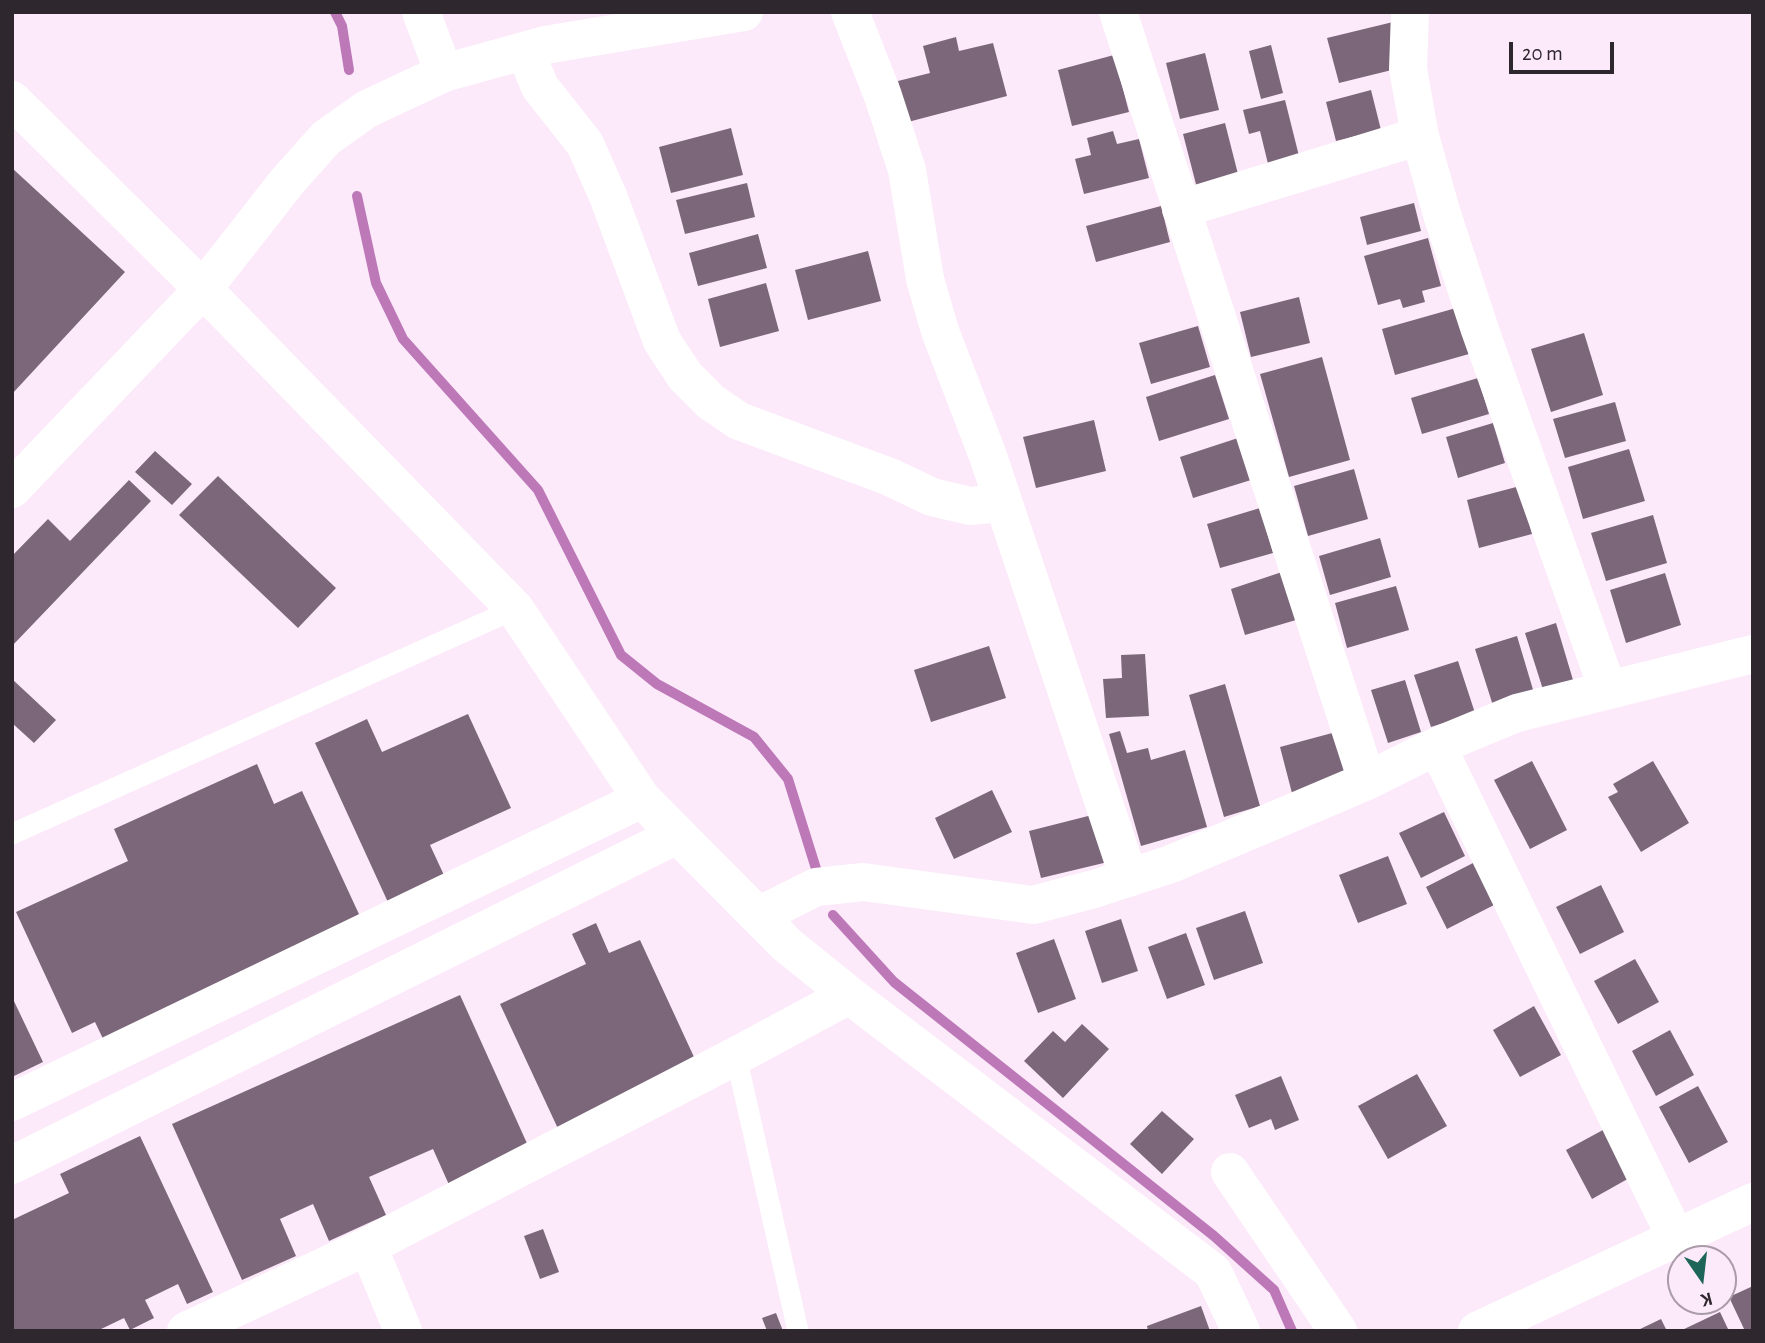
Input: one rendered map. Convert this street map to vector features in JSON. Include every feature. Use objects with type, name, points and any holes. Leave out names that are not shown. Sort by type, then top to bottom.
[{"type":"street","points":[[421,12],[444,73]]},
{"type":"street","points":[[12,489],[203,289],[285,183],[326,138],[367,109],[444,73],[545,45],[744,12]]},
{"type":"street","points":[[850,12],[883,96],[907,170],[925,279],[940,331],[967,398],[1129,878]]},
{"type":"street","points":[[1118,12],[1367,781]]},
{"type":"street","points":[[1410,12],[1408,69],[1420,136],[1441,211],[1480,330],[1608,690]]},
{"type":"street","points":[[525,51],[540,88],[585,144],[608,196],[662,341],[685,376],[711,402],[739,421],[879,472],[932,497],[970,506],[1003,503]]},
{"type":"street","points":[[12,100],[203,289],[514,609],[642,799],[677,835],[786,944],[1213,1272],[1241,1331]]},
{"type":"street","points":[[1181,209],[1420,136]]},
{"type":"street","points":[[758,916],[816,887],[863,882],[1033,905],[1171,864],[1367,781],[1437,746],[1517,712],[1753,654]]},
{"type":"street","points":[[1437,746],[1676,1238]]},
{"type":"street","points":[[12,1102],[642,799]]},
{"type":"street","points":[[12,1165],[677,835]]},
{"type":"street","points":[[186,1331],[368,1245],[849,995]]},
{"type":"street","points":[[1230,1171],[1338,1331]]},
{"type":"street","points":[[1477,1331],[1753,1202]]},
{"type":"street","points":[[368,1245],[403,1331]]},
{"type":"lane","points":[[12,834],[514,609]]},
{"type":"lane","points":[[736,1056],[798,1331]]},
{"type":"building","points":[[1393,22],[1404,67],[1339,83],[1327,38]]},
{"type":"building","points":[[956,37],[959,51],[993,43],[1007,96],[908,122],[898,81],[930,73],[923,46]]},
{"type":"building","points":[[1271,45],[1283,93],[1261,99],[1249,51]]},
{"type":"building","points":[[1205,53],[1219,110],[1180,119],[1166,63]]},
{"type":"building","points":[[1114,55],[1129,112],[1072,126],[1058,70]]},
{"type":"building","points":[[1371,90],[1381,130],[1336,141],[1326,102]]},
{"type":"building","points":[[1285,100],[1301,164],[1270,172],[1260,131],[1249,134],[1243,110]]},
{"type":"building","points":[[1225,123],[1240,182],[1198,192],[1183,134]]},
{"type":"building","points":[[731,128],[743,175],[671,193],[659,147]]},
{"type":"building","points":[[1113,131],[1117,144],[1139,139],[1149,178],[1084,194],[1075,159],[1091,155],[1087,138]]},
{"type":"building","points":[[12,168],[125,272],[12,394]]},
{"type":"building","points":[[747,183],[755,217],[685,234],[676,200]]},
{"type":"building","points":[[1414,203],[1421,231],[1367,245],[1360,217]]},
{"type":"building","points":[[1161,206],[1170,242],[1096,262],[1086,226]]},
{"type":"building","points":[[758,234],[767,268],[698,286],[689,253]]},
{"type":"building","points":[[1428,238],[1441,286],[1422,291],[1425,302],[1403,308],[1400,299],[1378,305],[1364,256]]},
{"type":"building","points":[[868,251],[881,301],[808,320],[795,270]]},
{"type":"building","points":[[766,283],[779,331],[720,347],[708,299]]},
{"type":"building","points":[[1299,297],[1310,343],[1251,357],[1240,312]]},
{"type":"building","points":[[1456,308],[1469,354],[1395,375],[1382,329]]},
{"type":"building","points":[[1198,326],[1210,367],[1151,384],[1139,343]]},
{"type":"building","points":[[1584,333],[1603,395],[1551,412],[1531,349]]},
{"type":"building","points":[[1322,357],[1350,460],[1289,477],[1260,374]]},
{"type":"building","points":[[1215,375],[1229,419],[1159,441],[1146,397]]},
{"type":"building","points":[[1478,378],[1489,414],[1422,434],[1411,398]]},
{"type":"building","points":[[1615,402],[1626,441],[1565,458],[1553,419]]},
{"type":"building","points":[[1094,420],[1106,471],[1036,488],[1023,437]]},
{"type":"building","points":[[1493,423],[1505,463],[1458,478],[1446,437]]},
{"type":"building","points":[[1238,438],[1251,480],[1193,498],[1180,457]]},
{"type":"building","points":[[1629,449],[1645,501],[1583,519],[1568,467]]},
{"type":"building","points":[[155,451],[192,484],[172,505],[135,472]]},
{"type":"building","points":[[1354,469],[1368,519],[1308,536],[1294,486]]},
{"type":"building","points":[[218,476],[336,588],[298,628],[179,515]]},
{"type":"building","points":[[129,480],[151,501],[12,646],[12,556],[48,519],[70,541]]},
{"type":"building","points":[[1520,486],[1532,534],[1479,548],[1467,500]]},
{"type":"building","points":[[1260,508],[1273,553],[1220,568],[1207,524]]},
{"type":"building","points":[[1653,515],[1667,563],[1606,581],[1591,533]]},
{"type":"building","points":[[1380,538],[1391,577],[1330,595],[1319,556]]},
{"type":"building","points":[[1282,572],[1296,620],[1245,635],[1231,589]]},
{"type":"building","points":[[1665,573],[1681,625],[1626,643],[1610,590]]},
{"type":"building","points":[[1396,586],[1409,630],[1347,648],[1335,603]]},
{"type":"building","points":[[1556,623],[1576,690],[1546,699],[1525,633]]},
{"type":"building","points":[[1517,636],[1537,703],[1496,715],[1475,649]]},
{"type":"building","points":[[989,646],[1006,698],[931,722],[914,670]]},
{"type":"building","points":[[1145,654],[1149,716],[1106,718],[1103,679],[1122,678],[1121,655]]},
{"type":"building","points":[[1458,661],[1475,713],[1431,727],[1414,675]]},
{"type":"building","points":[[12,679],[56,720],[34,743],[12,723]]},
{"type":"building","points":[[1405,680],[1421,732],[1388,743],[1371,690]]},
{"type":"building","points":[[1225,684],[1260,806],[1224,817],[1189,695]]},
{"type":"building","points":[[468,714],[511,808],[430,845],[449,886],[392,911],[315,743],[367,719],[382,752]]},
{"type":"building","points":[[1120,731],[1127,753],[1148,748],[1151,760],[1185,750],[1207,827],[1141,846],[1109,734]]},
{"type":"building","points":[[1336,732],[1350,783],[1293,797],[1280,747]]},
{"type":"building","points":[[1532,761],[1567,830],[1530,849],[1494,780]]},
{"type":"building","points":[[1653,761],[1689,823],[1641,852],[1608,797],[1618,792],[1613,784]]},
{"type":"building","points":[[257,764],[274,804],[302,791],[364,925],[105,1043],[95,1022],[72,1033],[16,912],[128,861],[114,829]]},
{"type":"building","points":[[992,790],[1012,832],[954,859],[935,818]]},
{"type":"building","points":[[1444,812],[1465,856],[1421,878],[1399,833]]},
{"type":"building","points":[[1100,813],[1112,861],[1041,878],[1029,831]]},
{"type":"building","points":[[1388,856],[1407,904],[1358,923],[1339,875]]},
{"type":"building","points":[[1475,862],[1496,904],[1447,929],[1426,887]]},
{"type":"building","points":[[1601,885],[1624,932],[1580,954],[1556,907]]},
{"type":"building","points":[[1245,911],[1263,963],[1214,980],[1196,928]]},
{"type":"building","points":[[1121,919],[1138,971],[1102,983],[1085,931]]},
{"type":"building","points":[[596,923],[609,953],[640,940],[700,1070],[560,1133],[500,1004],[586,964],[572,934]]},
{"type":"building","points":[[1186,933],[1205,985],[1167,999],[1148,947]]},
{"type":"building","points":[[1054,939],[1076,999],[1038,1013],[1016,953]]},
{"type":"building","points":[[1635,959],[1659,1002],[1618,1024],[1594,981]]},
{"type":"building","points":[[460,995],[530,1150],[450,1187],[433,1149],[369,1177],[386,1215],[329,1241],[313,1204],[280,1219],[296,1256],[242,1280],[172,1124]]},
{"type":"building","points":[[12,997],[43,1062],[12,1077]]},
{"type":"building","points":[[1534,1006],[1561,1055],[1520,1077],[1493,1030]]},
{"type":"building","points":[[1082,1024],[1109,1049],[1063,1098],[1024,1061],[1053,1031],[1065,1042]]},
{"type":"building","points":[[1670,1030],[1694,1075],[1656,1096],[1632,1051]]},
{"type":"building","points":[[1417,1074],[1447,1126],[1388,1159],[1358,1106]]},
{"type":"building","points":[[1281,1076],[1299,1120],[1275,1130],[1271,1119],[1249,1128],[1235,1095]]},
{"type":"building","points":[[1698,1086],[1728,1142],[1689,1163],[1659,1107]]},
{"type":"building","points":[[1162,1111],[1194,1139],[1162,1174],[1130,1144]]},
{"type":"building","points":[[1614,1124],[1640,1172],[1592,1199],[1566,1150]]},
{"type":"building","points":[[140,1136],[213,1292],[187,1304],[178,1284],[145,1300],[154,1318],[130,1330],[124,1318],[97,1331],[12,1331],[12,1220],[69,1193],[60,1174]]},
{"type":"building","points":[[543,1229],[559,1272],[540,1279],[524,1236]]},
{"type":"building","points":[[1753,1286],[1753,1331],[1745,1331],[1737,1314],[1737,1293]]},
{"type":"building","points":[[1201,1306],[1210,1331],[1148,1331],[1147,1326]]},
{"type":"building","points":[[776,1313],[783,1331],[767,1331],[762,1318]]},
{"type":"building","points":[[1714,1315],[1721,1315],[1729,1331],[1680,1331]]},
{"type":"building","points":[[1661,1319],[1667,1331],[1636,1331]]},
{"type":"waterway","points":[[335,12],[342,26],[349,70]]},
{"type":"waterway","points":[[357,196],[376,283],[403,339],[538,490],[621,655],[657,684],[754,737],[788,779],[818,875]]},
{"type":"waterway","points":[[833,915],[894,982],[1214,1236],[1274,1290],[1292,1331]]}]
